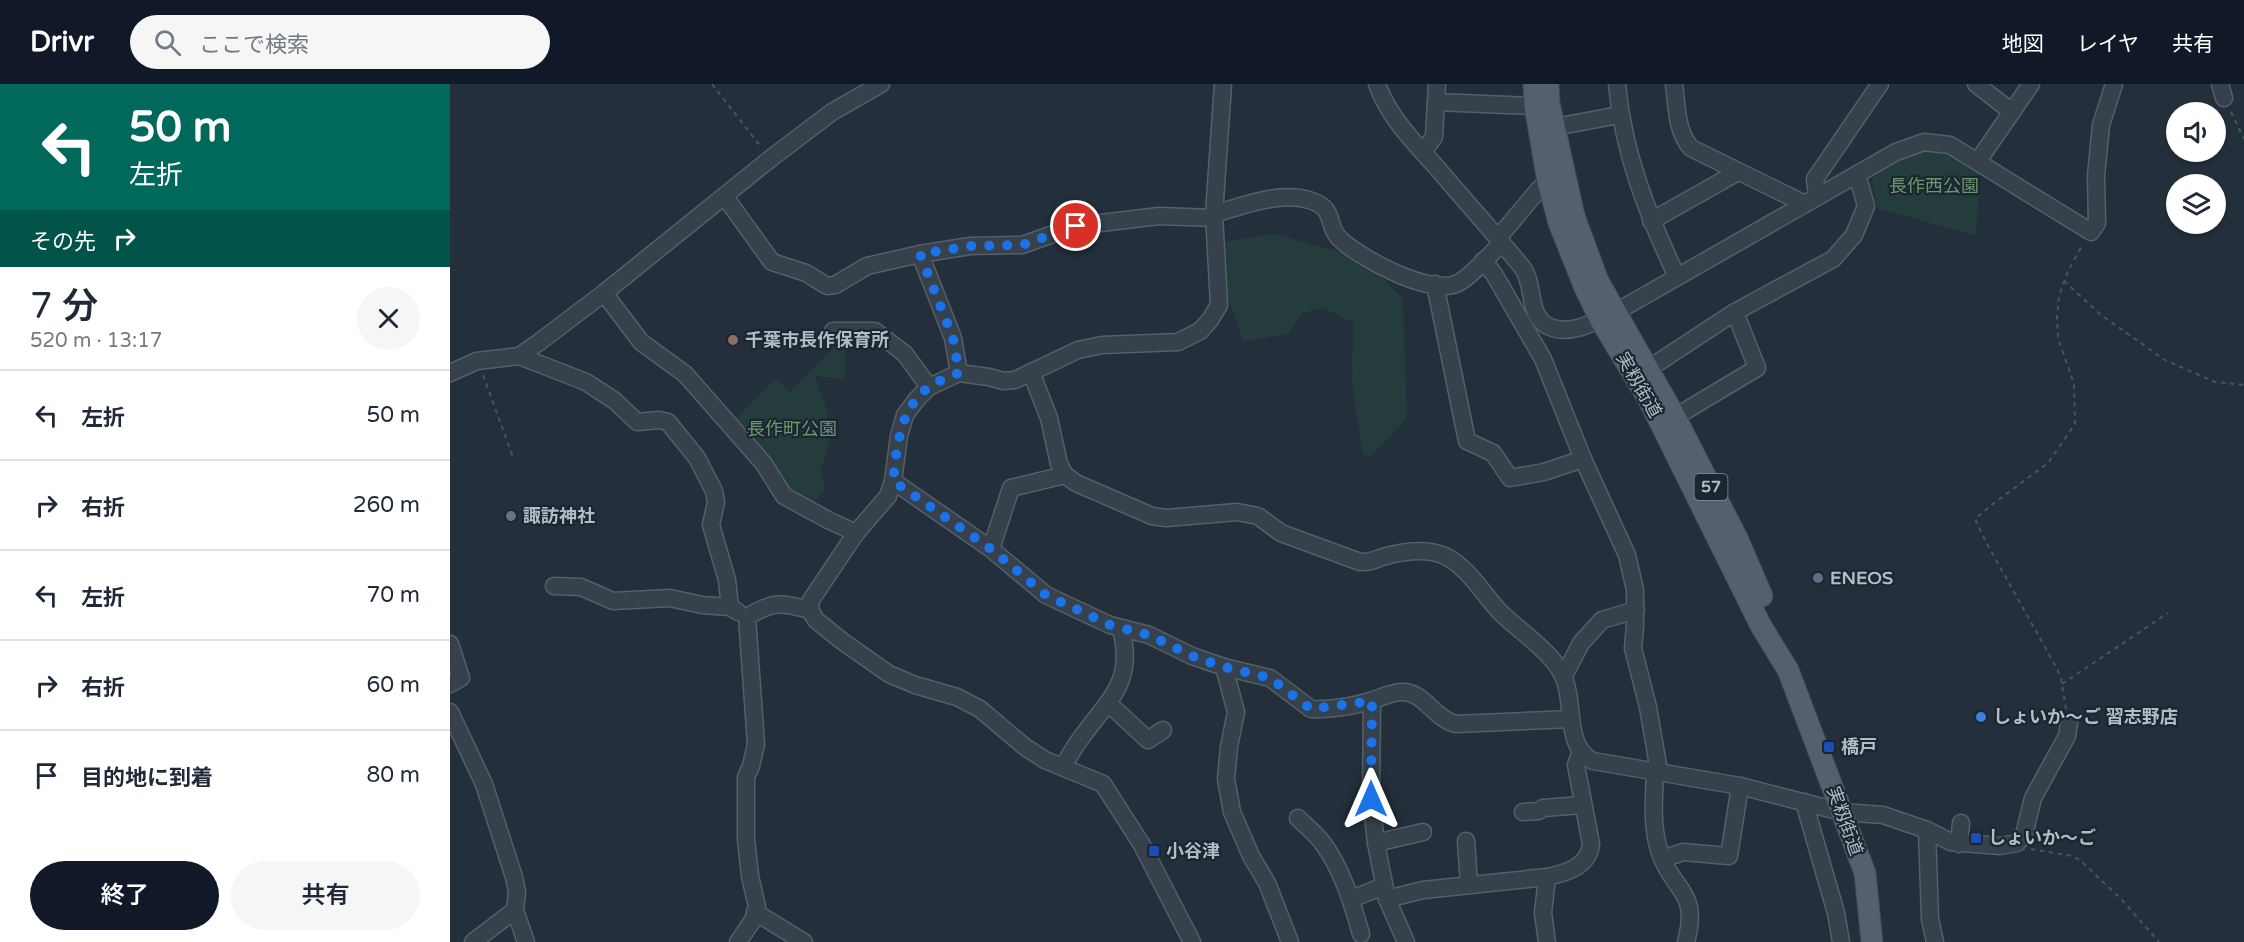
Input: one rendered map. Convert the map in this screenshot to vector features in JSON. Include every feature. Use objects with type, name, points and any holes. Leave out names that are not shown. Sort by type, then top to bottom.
[{"type":"main road","name":"実籾街道","points":[[1534,84],[1535,106],[1548,182],[1559,223],[1585,288],[1648,369],[1676,417],[1737,538],[1783,648],[1788,670],[1864,873],[1872,942]]},
{"type":"main road","name":"実籾街道","points":[[1548,84],[1549,103],[1576,224],[1598,281],[1608,316],[1761,626],[1788,670]]},
{"type":"street","points":[[519,356],[604,293],[832,112],[881,84]]},
{"type":"street","points":[[1192,942],[1142,845],[1103,784],[1045,760],[1025,747],[980,709],[957,697],[915,685],[888,674],[816,620],[810,610],[811,600],[856,533],[888,496],[893,481],[899,436],[905,415],[929,387],[959,373],[989,376],[1003,381],[1014,380],[1078,350],[1102,345],[1178,342],[1200,332],[1210,320],[1220,305],[1214,216],[1223,84]]},
{"type":"street","points":[[1377,84],[1392,116],[1525,272],[1534,309],[1543,323],[1551,328],[1571,329],[1608,316],[1896,152],[1923,142],[1950,145],[2091,232],[2097,223],[2096,176],[2101,125],[2114,84]]},
{"type":"street","points":[[1423,152],[1434,137],[1437,84]]},
{"type":"street","points":[[1617,84],[1619,115],[1651,222],[1677,278]]},
{"type":"street","points":[[1674,84],[1681,131],[1684,140],[1691,148],[1738,172],[1811,200]]},
{"type":"street","points":[[1811,200],[1815,179],[1880,84]]},
{"type":"street","points":[[1976,84],[2012,112]]},
{"type":"street","points":[[1978,161],[2031,84]]},
{"type":"street","points":[[1436,102],[1535,106]]},
{"type":"street","points":[[1555,127],[1619,115]]},
{"type":"street","points":[[1651,222],[1738,172]]},
{"type":"street","points":[[1648,369],[1735,312],[1833,259],[1854,235],[1866,206],[1857,174]]},
{"type":"street","points":[[725,197],[772,262],[806,273],[827,286],[835,285],[867,266],[920,254],[970,246],[1022,245],[1076,226],[1159,216],[1214,216],[1275,199],[1294,197],[1310,200],[1324,207],[1331,217],[1336,234],[1358,254],[1382,268],[1400,276],[1435,284],[1458,284],[1483,261],[1548,182]]},
{"type":"street","points":[[920,254],[953,338],[959,373]]},
{"type":"street","points":[[1483,261],[1494,274],[1544,359],[1583,459],[1627,555],[1635,584],[1636,610],[1633,648],[1648,707],[1657,771],[1654,819],[1656,839],[1663,859],[1689,901],[1689,931],[1686,942]]},
{"type":"street","points":[[1435,284],[1467,441],[1493,453],[1510,478],[1544,472],[1583,459]]},
{"type":"street","points":[[604,293],[641,342],[685,374],[764,464],[784,496],[856,533]]},
{"type":"street","points":[[1676,417],[1757,368],[1735,312]]},
{"type":"street","points":[[833,331],[875,331],[906,354],[929,387]]},
{"type":"street","points":[[450,373],[477,361],[519,356],[586,382],[615,401],[638,422],[659,420],[668,422],[697,458],[714,491],[716,502],[711,525],[727,580],[730,607]]},
{"type":"street","points":[[1031,372],[1049,418],[1059,464],[1065,475],[1076,483],[1152,516],[1166,518],[1237,512],[1258,516],[1281,533],[1360,562],[1369,563],[1384,556],[1411,551],[1427,551],[1445,556],[1460,567],[1500,611],[1549,656],[1564,676],[1569,694],[1570,719],[1581,751],[1585,757],[1593,761],[1740,786],[1842,812],[1883,815],[1959,844],[2000,846],[2017,843],[2024,835],[2033,798],[2067,736],[2069,723]]},
{"type":"street","points":[[991,549],[1011,488],[1065,475]]},
{"type":"street","points":[[893,481],[991,549],[1046,595],[1121,629],[1149,635],[1192,656],[1224,667],[1270,678],[1311,709],[1372,701],[1402,692],[1414,694],[1434,713],[1456,724],[1570,719]]},
{"type":"street","points":[[554,586],[581,587],[613,601],[670,598],[702,606],[730,607],[747,617]]},
{"type":"street","points":[[747,617],[771,605],[784,603],[810,610]]},
{"type":"street","points":[[1564,676],[1581,643],[1602,620],[1636,610]]},
{"type":"street","points":[[738,942],[753,920],[757,907],[750,876],[745,815],[746,777],[756,744],[747,617]]},
{"type":"street","points":[[1063,767],[1080,739],[1109,704],[1124,667],[1126,649],[1121,629]]},
{"type":"street","points":[[450,644],[461,678],[450,684]]},
{"type":"street","points":[[1224,667],[1236,712],[1226,779],[1231,806],[1251,856],[1267,883],[1290,942]]},
{"type":"street","points":[[1372,701],[1371,799],[1376,843],[1385,893],[1406,942]]},
{"type":"street","points":[[1109,704],[1148,740],[1163,730]]},
{"type":"street","points":[[450,712],[484,784],[514,877],[517,892],[515,910],[526,942]]},
{"type":"street","points":[[1351,899],[1385,893],[1547,877],[1576,867],[1587,859],[1591,844],[1576,765],[1581,751]]},
{"type":"street","points":[[1663,859],[1683,852],[1729,856],[1740,786]]},
{"type":"street","points":[[1804,802],[1836,913],[1841,942]]},
{"type":"street","points":[[1523,812],[1583,805]]},
{"type":"street","points":[[1298,818],[1321,841],[1338,866],[1361,934]]},
{"type":"street","points":[[1959,844],[1961,823]]},
{"type":"street","points":[[1927,830],[1930,919],[1935,942]]},
{"type":"street","points":[[1376,843],[1423,832]]},
{"type":"street","points":[[1466,841],[1469,884]]},
{"type":"street","points":[[1547,877],[1543,913],[1547,942]]},
{"type":"street","points":[[473,942],[515,910]]},
{"type":"street","points":[[755,912],[804,942]]},
{"type":"path","points":[[712,84],[770,159]]},
{"type":"path","points":[[2222,91],[2244,139]]},
{"type":"path","points":[[2069,723],[2062,684],[2055,665],[1975,519],[2048,463],[2075,424],[2074,384],[2058,338],[2059,296],[2080,249],[2091,232]]},
{"type":"path","points":[[2064,281],[2101,315],[2165,360],[2215,382],[2244,385]]},
{"type":"path","points":[[481,371],[513,457]]},
{"type":"path","points":[[2062,684],[2168,613]]},
{"type":"path","points":[[2017,843],[2025,848],[2072,856],[2080,860],[2122,900],[2159,942]]},
{"type":"green space","name":"長作西公園","points":[[1927,148],[1948,150],[1980,168],[1976,236],[1877,208],[1872,179],[1884,167],[1897,159]]},
{"type":"green space","points":[[1274,234],[1341,252],[1373,268],[1403,299],[1407,418],[1371,456],[1363,454],[1352,384],[1353,322],[1322,308],[1302,313],[1288,334],[1243,341],[1228,297],[1222,242]]},
{"type":"green space","name":"長作町公園","points":[[845,337],[845,379],[815,376],[827,410],[831,436],[821,469],[825,489],[813,503],[787,490],[733,420],[776,379],[790,392]]},
{"type":"place","name":"千葉市長作保育所","points":[[733,340]]},
{"type":"place","name":"諏訪神社","points":[[511,516]]},
{"type":"place","name":"ENEOS","points":[[1818,578]]},
{"type":"place","name":"しょいか～ご 習志野店","points":[[1981,717]]},
{"type":"place","name":"橋戸","points":[[1829,747]]},
{"type":"place","name":"しょいか〜ご","points":[[1976,838]]},
{"type":"place","name":"小谷津","points":[[1154,851]]},
{"type":"route","points":[[1076,226],[1022,245],[970,246],[920,254],[953,338],[959,373],[929,387],[905,415],[895,458],[893,481],[991,549],[1046,595],[1110,625],[1149,635],[1192,656],[1224,667],[1270,678],[1311,709],[1319,710],[1372,701],[1371,799]]}]
